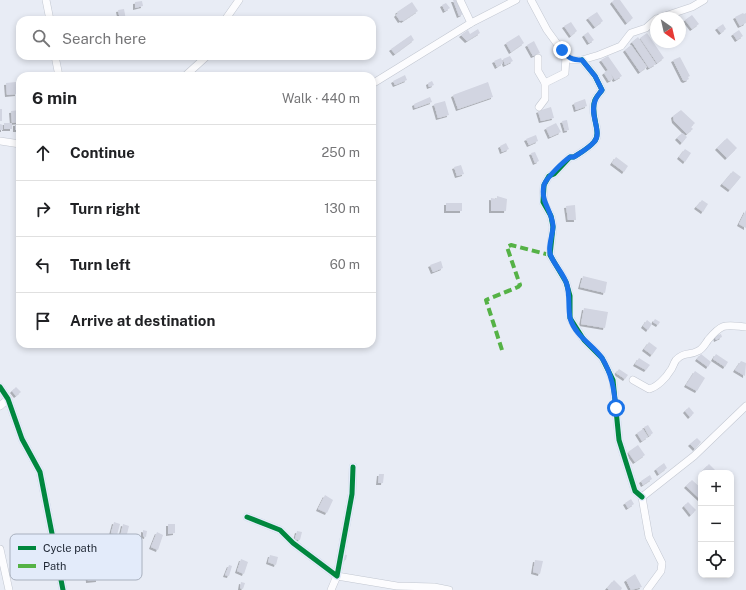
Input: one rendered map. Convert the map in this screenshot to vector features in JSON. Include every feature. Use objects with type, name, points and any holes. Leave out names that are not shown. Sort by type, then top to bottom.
[{"type":"street","points":[[46,0],[49,16]]},
{"type":"street","points":[[228,16],[239,0]]},
{"type":"street","points":[[460,0],[471,22]]},
{"type":"street","points":[[376,81],[471,22],[516,0]]},
{"type":"street","points":[[531,0],[547,30],[566,56],[572,60],[582,60],[621,46],[632,33],[646,28],[650,24]]},
{"type":"street","points":[[677,12],[692,7],[704,0]]},
{"type":"street","points":[[545,83],[565,73],[566,56]]},
{"type":"street","points":[[538,58],[538,71],[545,83],[545,99],[539,107]]},
{"type":"street","points":[[56,60],[58,72]]},
{"type":"street","points":[[189,72],[203,60]]},
{"type":"street","points":[[582,60],[595,76],[602,90],[595,100],[593,108],[593,120],[598,131],[595,142],[574,157],[570,157],[554,174],[549,176],[544,185],[543,202],[551,216],[553,227],[550,255],[566,282],[570,296],[570,318],[584,340],[602,358],[613,380],[619,440],[635,491],[642,498],[649,537],[662,563],[661,571],[647,590]]},
{"type":"street","points":[[0,141],[16,143]]},
{"type":"street","points":[[633,380],[649,389],[654,387],[670,371],[674,362],[683,354],[696,352],[701,349],[707,340],[722,327],[729,324],[746,327]]},
{"type":"street","points":[[0,388],[8,399],[22,439],[40,472],[52,534]]},
{"type":"street","points":[[0,406],[8,399]]},
{"type":"street","points":[[642,498],[694,456],[746,406]]},
{"type":"street","points":[[331,590],[337,576],[352,494],[352,467]]},
{"type":"street","points":[[247,517],[280,530],[293,544],[337,576],[397,586],[434,587],[449,590]]},
{"type":"street","points":[[0,549],[9,590]]},
{"type":"street","points":[[61,580],[63,590]]},
{"type":"building","points":[[453,0],[458,0],[463,14],[459,16]]},
{"type":"building","points":[[614,0],[620,0],[633,18],[627,23],[612,2]]},
{"type":"building","points":[[142,1],[143,6],[135,8],[135,2]]},
{"type":"building","points":[[412,2],[418,11],[403,21],[400,21],[396,15],[398,13],[397,12]]},
{"type":"building","points":[[446,3],[450,8],[445,11],[442,5]]},
{"type":"building","points":[[124,9],[125,16],[119,16],[118,10]]},
{"type":"building","points":[[597,12],[603,21],[595,27],[588,18]]},
{"type":"building","points":[[746,13],[746,23],[740,26],[735,17]]},
{"type":"building","points":[[692,15],[699,24],[692,29],[686,19]]},
{"type":"building","points":[[571,22],[577,31],[571,36],[564,26]]},
{"type":"building","points":[[723,24],[726,29],[721,33],[717,28]]},
{"type":"building","points":[[478,29],[480,33],[467,41],[461,35],[468,30],[470,34]]},
{"type":"building","points":[[739,30],[743,36],[737,40],[733,34]]},
{"type":"building","points":[[588,32],[594,40],[589,43],[584,35]]},
{"type":"building","points":[[647,33],[650,37],[650,48],[657,48],[664,58],[657,63],[640,38]]},
{"type":"building","points":[[411,35],[414,40],[395,54],[391,49]]},
{"type":"building","points":[[519,35],[524,43],[511,52],[506,43]]},
{"type":"building","points":[[638,37],[656,64],[649,68],[632,42]]},
{"type":"building","points":[[534,41],[540,53],[533,56],[527,45]]},
{"type":"building","points":[[631,45],[647,67],[640,72],[625,50]]},
{"type":"building","points":[[510,56],[513,61],[505,65],[503,59]]},
{"type":"building","points":[[608,56],[622,76],[615,80],[611,74],[613,79],[609,81],[604,73],[608,70],[601,60]]},
{"type":"building","points":[[680,57],[690,76],[688,77],[689,79],[685,81],[683,80],[673,60]]},
{"type":"building","points":[[501,58],[503,63],[497,67],[494,61]]},
{"type":"building","points":[[405,75],[407,80],[395,85],[393,81]]},
{"type":"building","points":[[432,81],[434,85],[429,87],[428,83]]},
{"type":"building","points":[[16,82],[16,94],[7,95],[6,83]]},
{"type":"building","points":[[488,82],[493,97],[458,109],[453,95]]},
{"type":"building","points":[[430,97],[432,102],[415,108],[414,104]]},
{"type":"building","points":[[585,99],[587,106],[576,110],[574,103]]},
{"type":"building","points":[[445,101],[449,115],[438,118],[434,104]]},
{"type":"building","points":[[551,107],[554,118],[541,121],[538,111]]},
{"type":"building","points":[[0,109],[2,109],[2,121],[0,121]]},
{"type":"building","points":[[16,110],[16,122],[12,123],[11,111]]},
{"type":"building","points":[[681,110],[695,123],[691,127],[693,129],[687,134],[674,121],[673,116]]},
{"type":"building","points":[[567,120],[569,130],[565,131],[562,121]]},
{"type":"building","points":[[4,123],[12,123],[12,129],[4,129]]},
{"type":"building","points":[[556,123],[561,132],[550,137],[546,128]]},
{"type":"building","points":[[0,124],[3,125],[3,130],[0,130]]},
{"type":"building","points":[[682,133],[687,137],[682,143],[677,138]]},
{"type":"building","points":[[536,135],[538,141],[529,145],[526,139]]},
{"type":"building","points":[[727,138],[737,148],[727,158],[717,148]]},
{"type":"building","points":[[506,143],[509,149],[502,152],[500,146]]},
{"type":"building","points":[[685,149],[691,153],[685,162],[679,157]]},
{"type":"building","points":[[535,152],[539,161],[535,163],[531,153]]},
{"type":"building","points":[[616,157],[628,166],[624,172],[612,163]]},
{"type":"building","points":[[461,165],[464,174],[457,176],[454,167]]},
{"type":"building","points":[[733,171],[741,177],[730,190],[722,184]]},
{"type":"building","points":[[497,196],[507,199],[506,211],[491,211],[491,198],[497,199]]},
{"type":"building","points":[[702,200],[708,204],[703,212],[696,207]]},
{"type":"building","points":[[446,203],[462,203],[462,211],[446,211]]},
{"type":"building","points":[[575,205],[576,220],[568,220],[566,206]]},
{"type":"building","points":[[746,210],[746,228],[739,224]]},
{"type":"building","points":[[441,261],[443,268],[433,272],[430,265]]},
{"type":"building","points":[[583,276],[607,282],[605,293],[580,287]]},
{"type":"building","points":[[584,308],[608,312],[605,328],[581,324]]},
{"type":"building","points":[[655,319],[660,322],[658,325],[653,322]]},
{"type":"building","points":[[647,320],[652,324],[648,330],[643,326]]},
{"type":"building","points":[[721,334],[722,337],[716,340],[715,336]]},
{"type":"building","points":[[649,342],[657,348],[652,355],[644,349]]},
{"type":"building","points":[[701,354],[711,362],[708,367],[697,359]]},
{"type":"building","points":[[716,354],[728,362],[725,367],[713,359]]},
{"type":"building","points":[[639,358],[650,365],[646,370],[635,364]]},
{"type":"building","points":[[741,361],[746,363],[745,376],[735,370]]},
{"type":"building","points":[[619,369],[628,375],[625,379],[616,373]]},
{"type":"building","points":[[695,371],[705,378],[697,391],[686,385]]},
{"type":"building","points":[[16,387],[21,392],[16,396],[12,391]]},
{"type":"building","points":[[689,407],[694,413],[690,417],[685,411]]},
{"type":"building","points":[[648,425],[653,433],[649,436],[644,427]]},
{"type":"building","points":[[643,429],[648,437],[642,441],[637,433]]},
{"type":"building","points":[[697,438],[701,442],[695,449],[690,444]]},
{"type":"building","points":[[638,445],[645,455],[635,462],[628,452]]},
{"type":"building","points":[[664,463],[667,468],[659,474],[656,469]]},
{"type":"building","points":[[709,464],[715,470],[703,470]]},
{"type":"building","points":[[379,474],[384,474],[383,483],[378,483]]},
{"type":"building","points":[[650,475],[652,479],[643,485],[641,481]]},
{"type":"building","points":[[692,480],[698,485],[698,497],[686,486]]},
{"type":"building","points":[[325,495],[333,500],[327,513],[318,509]]},
{"type":"building","points":[[631,499],[634,504],[628,508],[625,503]]},
{"type":"building","points":[[688,502],[696,510],[691,515],[684,506]]},
{"type":"building","points":[[114,522],[120,524],[117,534],[111,533]]},
{"type":"building","points":[[123,524],[129,526],[127,534],[121,534]]},
{"type":"building","points":[[168,524],[175,524],[175,533],[168,534]]},
{"type":"building","points":[[143,530],[147,531],[146,537],[143,536]]},
{"type":"building","points":[[297,531],[302,532],[300,540],[295,539]]},
{"type":"building","points":[[157,532],[163,535],[158,550],[151,547]]},
{"type":"building","points":[[343,554],[347,555],[346,560],[341,559]]},
{"type":"building","points":[[270,555],[278,557],[276,565],[268,562]]},
{"type":"building","points":[[241,559],[248,562],[244,574],[237,571]]},
{"type":"building","points":[[535,560],[543,561],[540,574],[533,572]]},
{"type":"building","points":[[229,565],[232,566],[229,576],[225,575]]},
{"type":"building","points":[[635,574],[642,587],[631,590],[626,580]]},
{"type":"building","points":[[614,580],[622,588],[621,590],[609,590],[607,588]]},
{"type":"building","points":[[241,582],[245,583],[243,589],[240,588]]},
{"type":"marked path","points":[[502,350],[486,300],[520,285],[507,247],[511,245],[550,255]]},
{"type":"cycle path","points":[[582,60],[595,76],[602,90],[594,105],[597,134],[592,144],[574,157],[570,157],[554,174],[549,176],[544,185],[543,202],[551,216],[553,227],[550,255],[566,282],[570,296],[570,318],[584,340],[602,358],[613,380],[619,440],[635,491],[642,497]]},
{"type":"cycle path","points":[[0,387],[8,399],[22,439],[40,472],[52,534]]},
{"type":"cycle path","points":[[247,517],[280,530],[293,543],[337,576],[352,494],[353,467]]},
{"type":"cycle path","points":[[61,580],[63,590]]},
{"type":"route","points":[[562,50],[566,56],[572,60],[582,60],[595,76],[602,90],[595,100],[593,108],[593,120],[598,131],[595,142],[574,157],[570,157],[565,161],[554,174],[549,176],[544,185],[543,202],[551,216],[553,227],[550,255],[566,282],[570,296],[570,318],[584,340],[602,358],[613,380],[616,408]]}]
